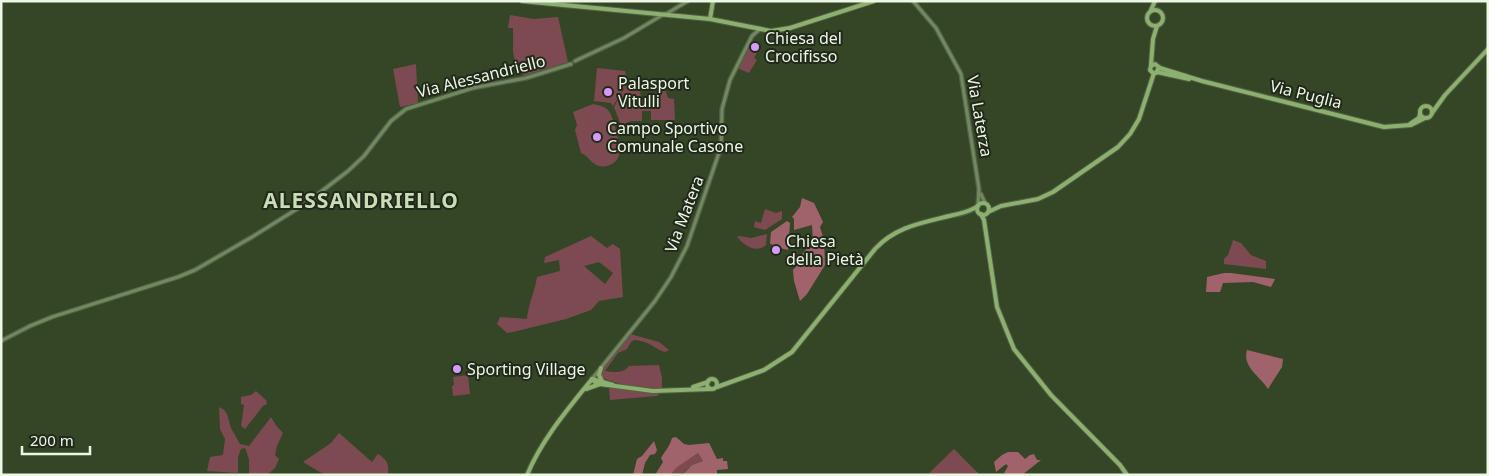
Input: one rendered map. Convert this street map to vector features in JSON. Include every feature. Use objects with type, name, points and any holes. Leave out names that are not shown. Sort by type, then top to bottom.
[{"type":"main road","points":[[522,1],[710,19],[767,31],[790,28],[874,1]]},
{"type":"main road","points":[[710,19],[713,1]]},
{"type":"main road","points":[[1156,1],[1158,10],[1162,13],[1164,19],[1162,23],[1155,26],[1148,23],[1147,18],[1156,1]]},
{"type":"main road","points":[[1151,10],[1158,10]]},
{"type":"main road","points":[[957,215],[978,205],[1009,204],[1034,200],[1053,192],[1118,147],[1130,134],[1139,118],[1155,69],[1152,48],[1155,26]]},
{"type":"main road","points":[[1420,114],[1424,118],[1429,117],[1445,95],[1488,49]]},
{"type":"main road","name":"Via Puglia","points":[[1155,69],[1384,127],[1416,124],[1424,118]]},
{"type":"main road","points":[[1405,126],[1417,120],[1423,107],[1429,107],[1445,95]]},
{"type":"main road","points":[[1429,107],[1432,113]]},
{"type":"main road","points":[[985,204],[988,206],[985,223]]},
{"type":"main road","points":[[526,475],[548,435],[592,379],[616,386],[647,390],[713,389],[769,367],[794,350],[875,249],[887,237],[912,225],[957,215],[980,214],[1009,204]]},
{"type":"main road","points":[[978,205],[977,209],[985,223],[997,307],[1014,350],[1051,395],[1120,465],[1127,475]]},
{"type":"main road","points":[[601,368],[599,375],[601,382]]},
{"type":"main road","points":[[682,390],[701,385],[712,379],[723,381],[745,377]]},
{"type":"main road","points":[[716,380],[717,387]]},
{"type":"main road","points":[[583,390],[601,382]]},
{"type":"main road","points":[[708,382],[707,386],[710,389]]},
{"type":"street","name":"Via Alessandriello","points":[[1,342],[30,326],[52,317],[195,270],[305,204],[352,168],[364,156],[391,121],[403,110],[473,88],[526,78],[573,63],[624,38],[688,1]]},
{"type":"street","name":"Via Laterza","points":[[913,1],[936,28],[962,74],[979,189]]},
{"type":"street","points":[[750,27],[752,36]]},
{"type":"street","points":[[752,36],[758,29]]},
{"type":"street","name":"Via Matera","points":[[592,379],[666,285],[687,246],[721,147],[722,109],[727,88],[752,36]]},
{"type":"street","points":[[979,189],[985,204]]},
{"type":"street","points":[[978,205],[979,189]]},
{"type":"shaded area","points":[[510,15],[534,19],[558,17],[568,62],[523,76],[522,69],[516,69],[513,51],[513,28],[508,28]]},
{"type":"shaded area","points":[[749,48],[757,53],[754,58],[757,60],[749,73],[737,68]]},
{"type":"shaded area","points":[[416,64],[418,103],[400,107],[393,69]]},
{"type":"shaded area","points":[[597,68],[625,71],[626,76],[632,82],[632,87],[640,90],[641,99],[653,99],[653,94],[665,89],[668,98],[674,99],[675,120],[651,120],[651,111],[642,111],[642,121],[631,121],[621,125],[614,107],[627,83],[613,106],[611,103],[594,101]]},
{"type":"shaded area","name":"Campo Sportivo Comunale Casone","points":[[593,104],[604,107],[609,111],[619,143],[618,158],[615,162],[606,166],[596,165],[581,153],[575,130],[577,125],[573,112]]},
{"type":"shaded area","points":[[802,198],[814,203],[823,222],[820,227],[824,240],[825,265],[807,294],[800,301],[793,270],[803,259],[801,256],[808,247],[811,247],[816,241],[813,240],[812,225],[794,230],[794,219],[792,217],[800,207]]},
{"type":"shaded area","points":[[765,209],[776,213],[782,211],[782,219],[765,230],[754,227],[755,221],[761,223]]},
{"type":"shaded area","points":[[787,221],[790,223],[788,250],[772,246],[770,244],[771,232]]},
{"type":"shaded area","points":[[767,234],[766,245],[758,249],[743,243],[737,237],[751,238]]},
{"type":"shaded area","points":[[591,236],[607,248],[613,244],[620,249],[623,297],[599,301],[591,310],[566,319],[507,333],[497,324],[500,317],[527,319],[537,277],[560,271],[559,260],[544,263],[545,257]],"holes":[[[599,262],[613,273],[605,284],[584,266]]]},
{"type":"shaded area","points":[[1233,240],[1241,243],[1251,255],[1266,261],[1266,269],[1224,264],[1224,259],[1228,255]]},
{"type":"shaded area","points":[[1224,273],[1275,279],[1271,287],[1253,282],[1223,283],[1220,292],[1206,292],[1207,277]]},
{"type":"shaded area","points":[[630,334],[659,342],[669,350],[665,352],[648,343],[634,340],[627,349],[618,353],[605,371],[621,371],[629,366],[659,365],[662,389],[627,386],[602,378],[601,371]]},
{"type":"shaded area","points":[[1247,350],[1283,359],[1282,367],[1268,389],[1249,366],[1246,356]]},
{"type":"shaded area","points":[[468,375],[470,394],[453,396],[453,377]]},
{"type":"shaded area","points":[[609,388],[660,393],[657,396],[610,400]]},
{"type":"shaded area","points":[[256,391],[266,400],[267,404],[263,406],[245,429],[241,426],[244,405],[241,404],[241,397],[251,395]]},
{"type":"shaded area","points":[[219,407],[227,414],[231,428],[240,444],[249,446],[271,417],[283,433],[275,455],[279,459],[275,468],[267,475],[249,475],[249,459],[245,448],[241,449],[238,457],[238,473],[207,471],[210,457],[223,455],[225,439],[220,429]]},
{"type":"shaded area","points":[[339,433],[372,462],[378,454],[384,458],[388,466],[388,475],[325,475],[303,462],[331,443]]},
{"type":"shaded area","points":[[676,437],[684,444],[689,445],[709,443],[717,459],[723,458],[723,461],[727,461],[728,469],[717,470],[717,475],[682,475],[692,465],[703,461],[698,453],[677,467],[670,475],[655,475],[663,462],[661,458],[672,438]]},
{"type":"shaded area","points":[[654,441],[657,450],[655,454],[650,455],[645,463],[642,475],[633,475],[637,459],[642,456]]},
{"type":"shaded area","points":[[954,449],[980,475],[927,475]]},
{"type":"shaded area","points":[[1008,452],[1018,452],[1025,459],[1034,454],[1037,460],[1041,460],[1022,475],[1003,475],[1008,466],[1006,464],[996,472],[994,462]]},
{"type":"shaded area","points":[[698,453],[703,461],[692,465],[681,475],[670,475],[676,467]]},
{"type":"place","name":"Chiesa del Crocifisso","points":[[755,47]]},
{"type":"place","name":"Palasport Vitulli","points":[[608,92]]},
{"type":"place","name":"Campo Sportivo Comunale Casone","points":[[597,137]]},
{"type":"place","name":"Chiesa della Pietà","points":[[776,250]]},
{"type":"place","name":"Sporting Village","points":[[457,369]]},
{"type":"district","name":"ALESSANDRIELLO","points":[[361,201]]}]
